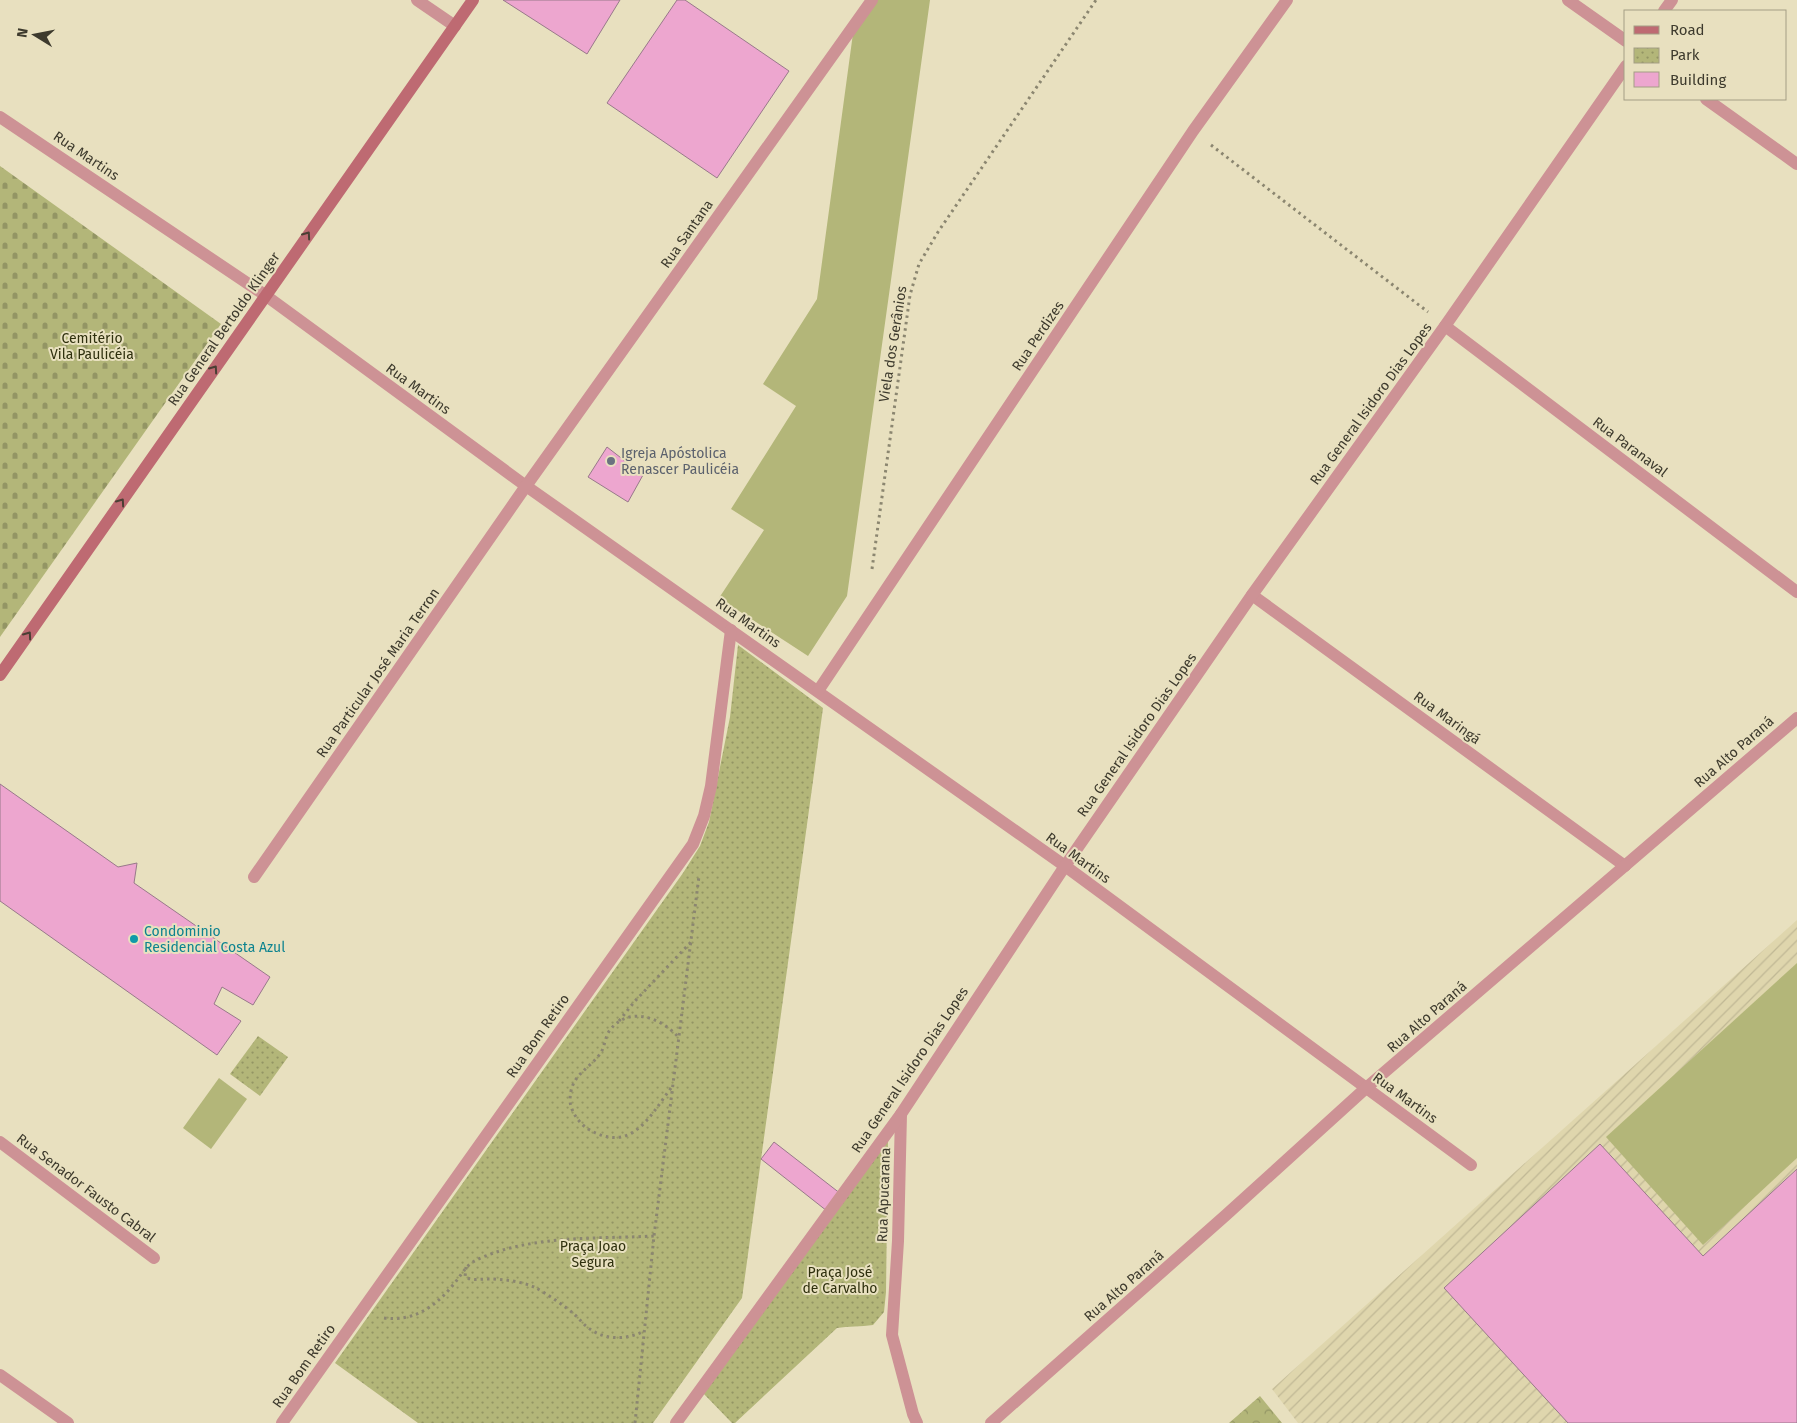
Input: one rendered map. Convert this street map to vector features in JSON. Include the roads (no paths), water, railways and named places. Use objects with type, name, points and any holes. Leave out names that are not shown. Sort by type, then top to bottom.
[{"type":"street","points":[[417,0],[455,26]]},
{"type":"street","name":"Rua General Bertoldo Klinger","points":[[0,675],[473,0]]},
{"type":"street","name":"Rua Santana","points":[[526,486],[872,0]]},
{"type":"street","name":"Rua Perdizes","points":[[818,692],[1193,131],[1287,0]]},
{"type":"street","points":[[1568,0],[1624,40]]},
{"type":"street","name":"Rua General Isidoro Dias Lopes","points":[[676,1423],[901,1114],[1064,866],[1252,595],[1446,326],[1624,69]]},
{"type":"street","points":[[1707,100],[1797,164]]},
{"type":"street","name":"Rua Martins","points":[[0,117],[265,295],[526,486],[1064,866],[1471,1165]]},
{"type":"street","name":"Rua Paranaval","points":[[1446,326],[1797,592]]},
{"type":"street","name":"Rua Particular José Maria Terron","points":[[254,877],[526,486]]},
{"type":"street","name":"Rua Maringá","points":[[1252,595],[1625,866]]},
{"type":"street","name":"Rua Bom Retiro","points":[[282,1423],[693,844],[704,816],[711,786],[731,630]]},
{"type":"street","name":"Rua Alto Paraná","points":[[991,1423],[1366,1088],[1797,718]]},
{"type":"street","name":"Rua Apucarana","points":[[901,1114],[898,1240],[892,1335],[917,1423]]},
{"type":"street","name":"Rua Senador Fausto Cabral","points":[[0,1142],[154,1258]]},
{"type":"street","points":[[0,1375],[68,1423]]},
{"type":"place","name":"Igreja Apóstolica Renascer Paulicéia","points":[[611,461]]},
{"type":"place","name":"Condominio Residencial Costa Azul","points":[[134,939]]},
{"type":"park label","name":"Cemitério Vila Paulicéia","points":[[92,346]]},
{"type":"park label","name":"Praça Joao Segura","points":[[593,1254]]},
{"type":"park label","name":"Praça José de Carvalho","points":[[840,1280]]}]
